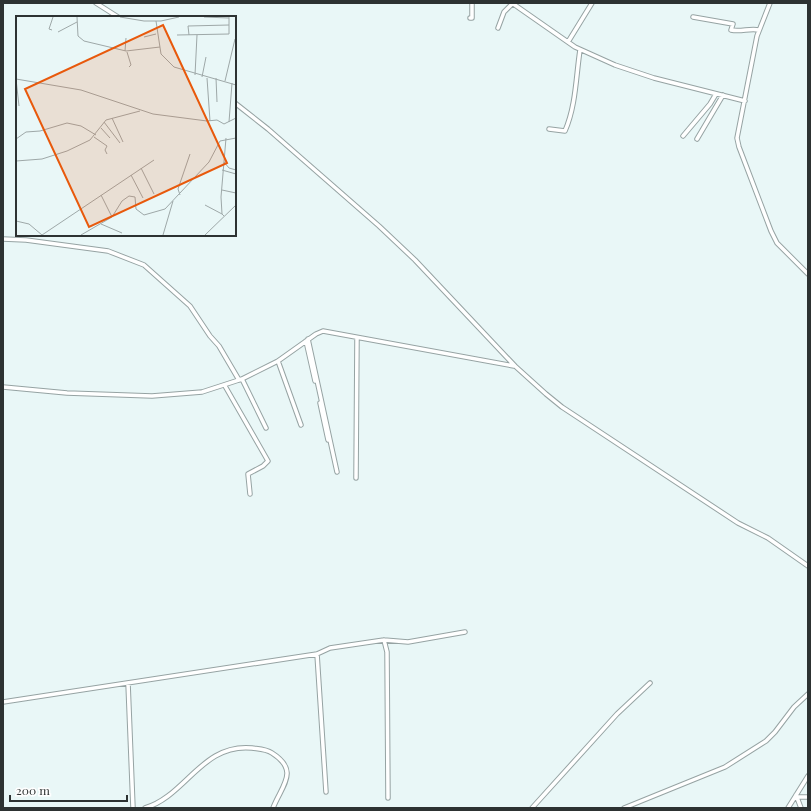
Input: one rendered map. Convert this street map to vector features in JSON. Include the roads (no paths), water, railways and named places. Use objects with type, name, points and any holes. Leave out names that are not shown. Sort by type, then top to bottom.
[{"type":"street","points":[[96,3],[116,16]]},
{"type":"street","points":[[470,18],[472,18],[472,3]]},
{"type":"street","points":[[498,28],[504,12],[513,3],[580,50],[615,65],[654,78],[745,101]]},
{"type":"street","points":[[568,42],[592,3]]},
{"type":"street","points":[[770,3],[759,30],[737,138],[739,148],[771,232],[777,243],[808,274]]},
{"type":"street","points":[[693,17],[733,24],[731,30],[736,31],[759,30]]},
{"type":"street","points":[[549,129],[565,131],[568,124],[574,96],[580,50]]},
{"type":"street","points":[[683,136],[710,104],[716,94]]},
{"type":"street","points":[[697,139],[723,95]]},
{"type":"street","points":[[236,104],[320,173],[384,231],[415,260],[515,366],[562,407],[733,520],[768,538],[808,566]]},
{"type":"street","points":[[3,239],[26,240],[108,251],[144,264],[190,306],[241,380],[266,428]]},
{"type":"street","points":[[3,387],[67,393],[152,396],[202,392],[241,380],[278,361],[316,334],[324,331],[515,366]]},
{"type":"street","points":[[356,478],[357,338]]},
{"type":"street","points":[[307,340],[328,440]]},
{"type":"street","points":[[307,340],[337,472]]},
{"type":"street","points":[[278,361],[301,425]]},
{"type":"street","points":[[225,386],[268,461],[264,466],[248,474],[250,494]]},
{"type":"street","points":[[3,702],[317,654],[330,648],[384,640],[408,642],[465,632]]},
{"type":"street","points":[[384,640],[387,652],[388,798]]},
{"type":"street","points":[[317,654],[326,792]]},
{"type":"street","points":[[128,683],[133,808]]},
{"type":"street","points":[[532,808],[617,714],[650,683]]},
{"type":"street","points":[[624,808],[725,767],[771,736],[794,707],[808,694]]},
{"type":"street","points":[[145,808],[160,801],[194,771],[216,755],[246,747],[270,752],[281,759],[287,768],[288,777],[273,808]]},
{"type":"street","points":[[788,808],[797,796],[808,776]]},
{"type":"street","points":[[797,796],[808,797]]},
{"type":"street","points":[[797,796],[801,808]]}]
